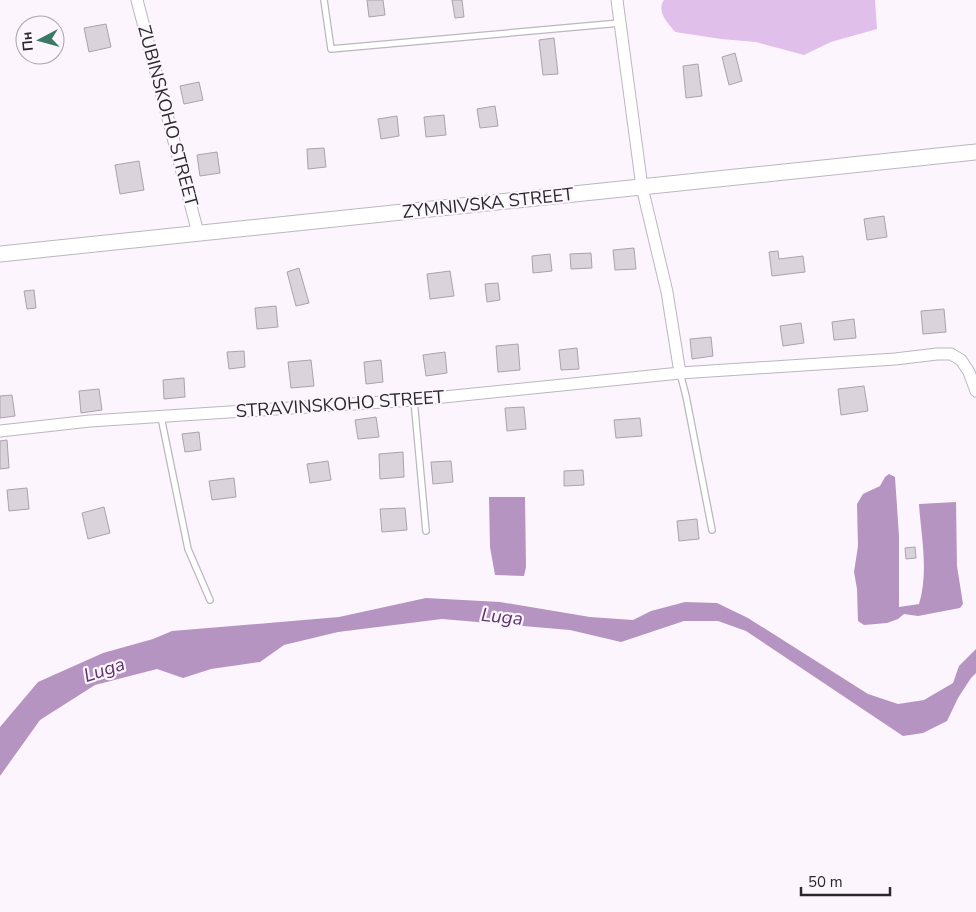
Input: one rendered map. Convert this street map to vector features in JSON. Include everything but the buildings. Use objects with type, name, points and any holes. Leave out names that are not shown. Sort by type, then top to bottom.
[{"type":"main road","name":"ZYMNIVSKA STREET","points":[[0,254],[976,152]]},
{"type":"street","name":"ZUBINSKOHO STREET","points":[[137,0],[198,233]]},
{"type":"street","points":[[617,0],[642,187],[686,373]]},
{"type":"street","name":"STRAVINSKOHO STREET","points":[[0,430],[414,400],[686,373],[951,354],[961,360],[970,372],[976,391]]},
{"type":"lane","points":[[324,0],[331,50],[620,23]]},
{"type":"lane","points":[[686,373],[686,396],[712,530]]},
{"type":"lane","points":[[414,400],[426,531]]},
{"type":"lane","points":[[161,417],[188,548],[210,600]]},
{"type":"shaded area","points":[[664,0],[875,0],[877,29],[831,42],[804,55],[756,42],[675,32],[662,13],[661,9]]},
{"type":"water","points":[[889,474],[895,477],[899,536],[899,607],[919,604],[922,592],[924,554],[919,504],[956,502],[957,566],[963,604],[960,608],[918,616],[904,614],[898,619],[887,623],[864,625],[858,621],[857,589],[854,572],[858,546],[857,504],[863,494],[880,486]]},
{"type":"water","points":[[489,497],[525,497],[526,567],[524,576],[495,575],[490,547]]},
{"type":"water","name":"Luga","points":[[426,598],[500,602],[590,617],[633,620],[651,611],[685,602],[717,603],[748,618],[868,694],[898,704],[924,700],[953,683],[959,666],[976,649],[976,673],[958,698],[947,721],[923,733],[903,736],[746,631],[718,621],[684,621],[621,642],[570,630],[442,619],[338,632],[284,645],[260,662],[211,669],[183,678],[157,669],[95,685],[40,720],[0,776],[0,727],[38,682],[103,653],[153,639],[172,631],[339,617]]}]
